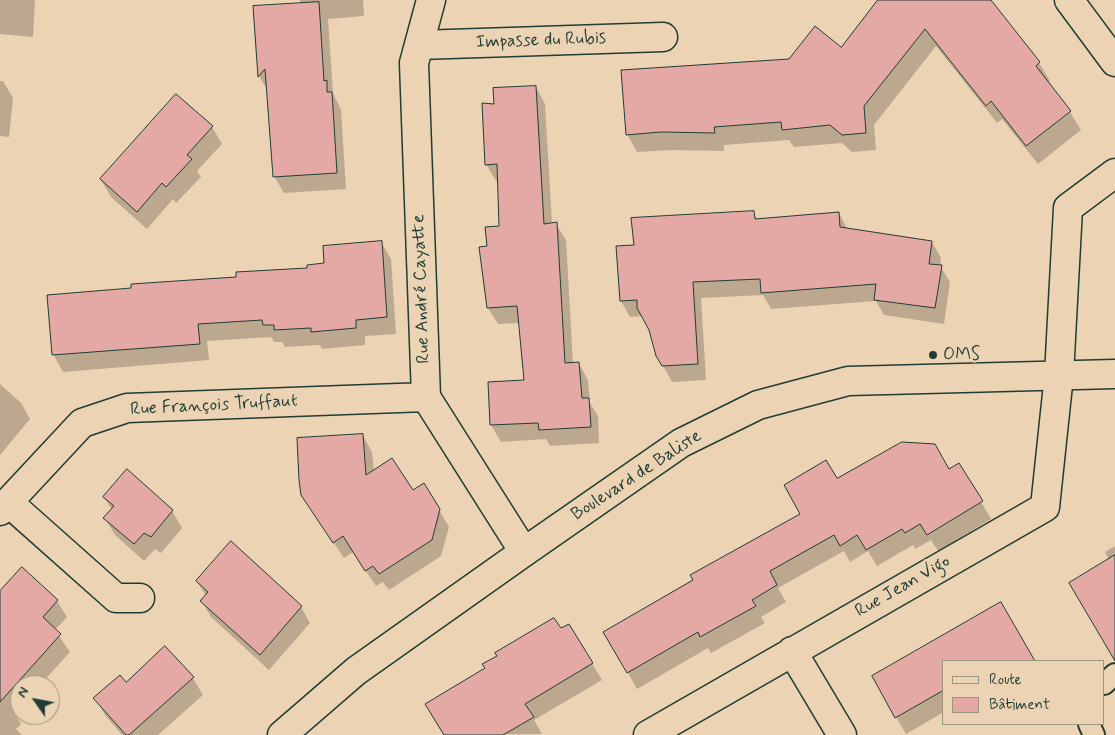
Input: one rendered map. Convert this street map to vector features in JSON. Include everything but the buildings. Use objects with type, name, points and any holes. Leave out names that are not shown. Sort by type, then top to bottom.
[{"type":"street","name":"Rue André Cayatte","points":[[426,397],[414,63],[431,0]]},
{"type":"street","points":[[1069,0],[1115,62]]},
{"type":"street","name":"Impasse du Rubis","points":[[419,45],[663,37]]},
{"type":"street","points":[[1058,375],[1068,208],[1115,173]]},
{"type":"street","name":"Boulevard de Baliste","points":[[282,735],[356,671],[524,552],[682,443],[758,405],[848,381],[1115,374]]},
{"type":"street","name":"Rue Jean Vigo","points":[[648,735],[1045,507],[1058,375]]},
{"type":"street","points":[[426,397],[524,552]]},
{"type":"street","name":"Rue François Truffaut","points":[[140,598],[116,598],[4,506],[82,423],[127,408],[426,397]]},
{"type":"street","points":[[792,651],[842,735]]},
{"type":"lane","points":[[1105,683],[1115,674]]},
{"type":"place","name":"OMS","points":[[933,355]]}]
